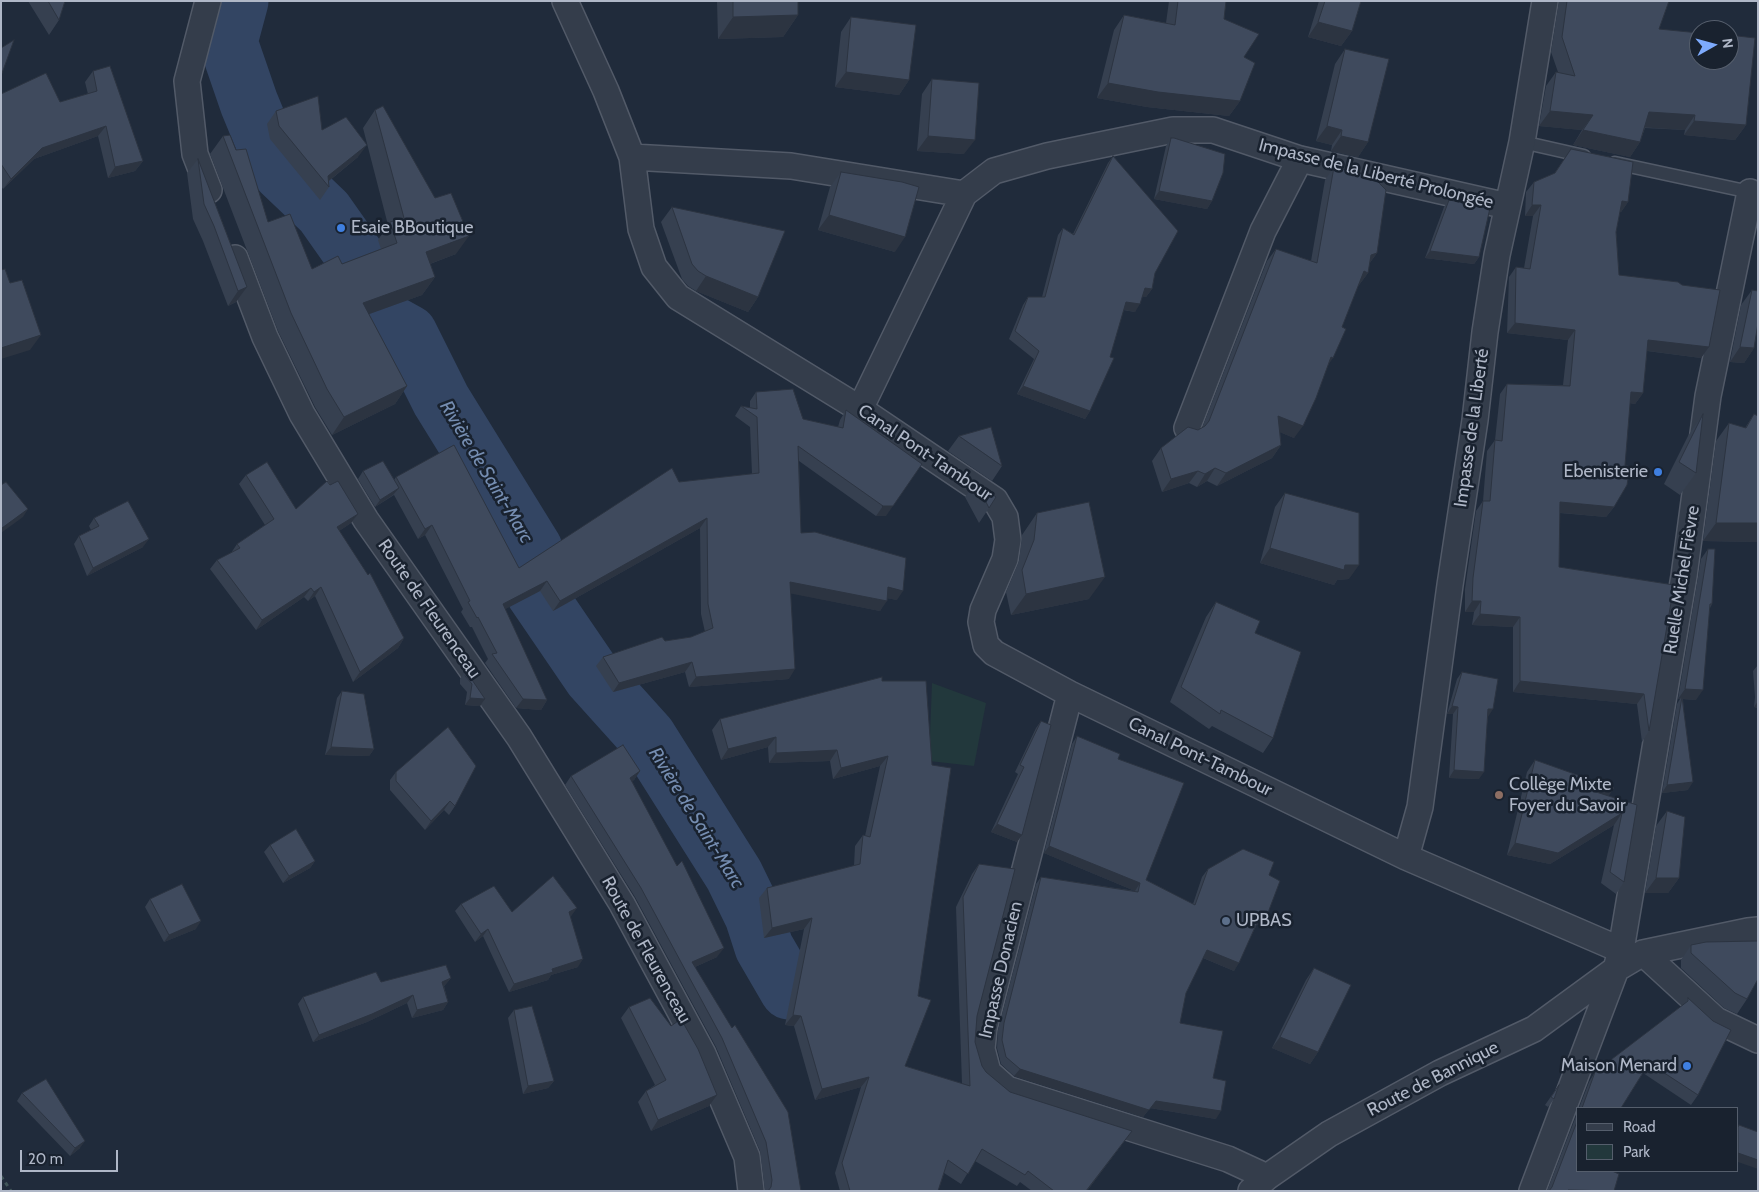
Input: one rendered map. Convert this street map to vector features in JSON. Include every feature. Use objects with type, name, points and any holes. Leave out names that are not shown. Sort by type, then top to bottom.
[{"type":"street","points":[[208,1],[187,80],[195,154],[216,209]]},
{"type":"street","name":"Canal Pont-Tambour","points":[[565,1],[606,91],[632,157],[641,229],[654,266],[678,297],[860,409],[995,500],[1005,517],[1008,540],[1005,559],[983,610],[981,622],[986,645],[994,653],[1070,694],[1406,856],[1626,957],[1716,1020],[1758,1040]]},
{"type":"street","name":"Impasse de la Liberté","points":[[1406,856],[1420,807],[1450,585],[1475,420],[1485,332],[1507,206],[1522,142],[1545,1]]},
{"type":"street","name":"Impasse de la Liberté Prolongée","points":[[964,194],[994,171],[1047,156],[1173,130],[1213,130],[1300,159],[1507,206]]},
{"type":"street","points":[[632,157],[791,166],[964,194],[860,409]]},
{"type":"street","points":[[1187,428],[1263,231],[1300,159]]},
{"type":"street","name":"Ruelle Michel Fièvre","points":[[1532,1191],[1626,957],[1684,576],[1708,396],[1750,192]]},
{"type":"street","name":"Route de Fleurenceau","points":[[226,236],[265,337],[302,414],[366,520],[519,738],[622,904],[703,1054],[747,1156],[751,1191]]},
{"type":"street","name":"Impasse Donacien","points":[[1070,694],[984,1028],[982,1049],[988,1072],[1007,1089],[1228,1159],[1259,1184]]},
{"type":"street","points":[[1626,957],[1748,930],[1758,930]]},
{"type":"street","name":"Route de Bannique","points":[[1259,1184],[1329,1134],[1440,1074],[1534,1029],[1626,957]]},
{"type":"lane","points":[[1522,142],[1750,192]]},
{"type":"path","points":[[1,1176],[11,1191]]},
{"type":"green space","points":[[932,683],[986,703],[974,766],[929,761]]},
{"type":"building","points":[[48,1],[65,1],[59,20]]},
{"type":"building","points":[[733,1],[798,1],[798,15],[733,17]]},
{"type":"building","points":[[1178,1],[1226,1],[1224,19],[1259,34],[1244,57],[1255,63],[1240,101],[1158,92],[1108,83],[1124,15],[1175,25]]},
{"type":"building","points":[[1325,1],[1361,1],[1352,31],[1318,22]]},
{"type":"building","points":[[1567,1],[1669,1],[1659,29],[1689,32],[1689,70],[1739,70],[1739,36],[1755,38],[1746,125],[1694,121],[1695,115],[1649,112],[1640,142],[1583,130],[1593,115],[1550,111],[1556,72],[1575,76],[1562,37]]},
{"type":"building","points":[[851,17],[916,25],[909,80],[846,72]]},
{"type":"building","points":[[14,40],[1,76],[1,48]]},
{"type":"building","points":[[1345,49],[1389,59],[1368,142],[1341,136],[1342,130],[1327,126]]},
{"type":"building","points":[[110,66],[143,161],[115,167],[106,126],[42,148],[11,179],[1,164],[1,94],[46,73],[60,102],[97,91],[93,71]]},
{"type":"building","points":[[932,79],[979,83],[975,140],[928,136]]},
{"type":"building","points":[[318,96],[322,130],[346,117],[367,145],[328,176],[329,187],[279,126],[276,111]]},
{"type":"building","points":[[383,106],[435,198],[451,193],[469,236],[426,252],[435,277],[363,303],[407,386],[344,417],[327,389],[291,313],[223,136],[230,135],[236,150],[246,149],[268,222],[290,214],[312,269],[338,256],[342,264],[397,243],[390,222],[404,218],[375,110]]},
{"type":"building","points":[[1171,138],[1225,154],[1223,173],[1212,201],[1159,191]]},
{"type":"building","points":[[1571,149],[1633,162],[1628,202],[1622,201],[1616,232],[1619,275],[1678,282],[1682,285],[1720,290],[1709,347],[1648,340],[1643,393],[1631,392],[1625,465],[1630,467],[1627,485],[1614,507],[1560,502],[1559,567],[1674,585],[1649,731],[1644,694],[1520,681],[1520,617],[1480,614],[1481,601],[1472,601],[1473,578],[1483,501],[1490,501],[1495,440],[1502,441],[1507,384],[1570,386],[1575,330],[1515,323],[1516,267],[1530,269],[1541,205],[1532,205],[1534,182],[1555,173]]},
{"type":"building","points":[[1113,156],[1178,231],[1155,273],[1152,289],[1145,288],[1140,304],[1126,302],[1110,357],[1114,358],[1090,411],[1023,386],[1039,351],[1015,331],[1028,297],[1045,297],[1063,228],[1074,235]]},
{"type":"building","points":[[198,159],[247,287],[238,291],[204,204]]},
{"type":"building","points":[[1334,167],[1372,176],[1386,190],[1377,253],[1371,255],[1368,273],[1364,271],[1342,327],[1346,329],[1333,358],[1331,357],[1316,398],[1303,426],[1278,416],[1281,445],[1226,473],[1215,468],[1205,474],[1198,471],[1171,479],[1161,448],[1188,427],[1198,430],[1209,421],[1276,249],[1317,263]]},
{"type":"building","points":[[841,172],[902,182],[919,187],[905,237],[829,215]]},
{"type":"building","points":[[1449,200],[1490,208],[1479,257],[1430,251]]},
{"type":"building","points":[[672,207],[785,231],[758,297],[698,271],[692,264]]},
{"type":"building","points":[[5,269],[10,283],[22,280],[41,335],[1,348],[1,270]]},
{"type":"building","points":[[1752,290],[1758,291],[1758,323],[1754,348],[1740,347]]},
{"type":"building","points":[[793,389],[803,419],[843,428],[846,410],[922,464],[893,506],[883,506],[798,446],[801,533],[815,532],[906,558],[903,591],[888,587],[887,601],[790,582],[795,669],[696,677],[692,662],[619,683],[603,657],[662,637],[665,641],[691,637],[713,628],[708,604],[707,518],[560,601],[547,581],[503,604],[547,700],[523,699],[492,654],[497,653],[468,602],[470,601],[432,525],[425,529],[396,477],[454,445],[519,568],[672,468],[679,482],[759,473],[757,417],[741,406],[757,409],[756,392]]},
{"type":"building","points":[[1703,414],[1696,473],[1679,462]]},
{"type":"building","points":[[1754,414],[1758,416],[1758,523],[1716,523],[1729,423],[1746,428]]},
{"type":"building","points":[[991,427],[1002,466],[959,436]]},
{"type":"building","points":[[383,461],[399,488],[380,500],[363,471]]},
{"type":"building","points":[[267,462],[296,509],[327,481],[330,485],[338,481],[358,514],[337,527],[368,575],[370,573],[404,638],[360,672],[321,587],[314,592],[311,588],[262,620],[217,560],[240,548],[237,544],[274,519],[246,475]]},
{"type":"building","points":[[6,482],[28,509],[2,528],[1,485]]},
{"type":"building","points":[[976,482],[996,497],[989,508]]},
{"type":"building","points":[[1285,493],[1359,513],[1359,565],[1345,565],[1344,570],[1270,548]]},
{"type":"building","points":[[128,501],[149,539],[93,568],[79,536],[99,526],[94,518]]},
{"type":"building","points":[[1089,502],[1105,577],[1026,594],[1022,570],[1034,540],[1037,513]]},
{"type":"building","points":[[1708,549],[1715,549],[1712,604],[1710,604],[1703,690],[1685,689]]},
{"type":"building","points":[[1216,602],[1260,621],[1255,633],[1301,652],[1273,738],[1221,710],[1220,714],[1181,687]]},
{"type":"building","points":[[466,671],[485,699],[470,698],[472,684],[465,676]]},
{"type":"building","points":[[1462,672],[1498,679],[1493,709],[1488,709],[1484,772],[1454,770],[1458,707],[1452,706]]},
{"type":"building","points":[[882,677],[882,681],[926,681],[932,765],[951,768],[918,996],[931,1000],[905,1066],[970,1086],[963,897],[979,864],[1015,869],[977,1016],[975,1042],[982,1066],[986,1072],[1010,1092],[1132,1131],[1086,1191],[1054,1191],[1028,1171],[1025,1175],[982,1149],[968,1174],[948,1160],[938,1191],[850,1191],[842,1163],[869,1077],[822,1089],[801,1016],[793,1015],[812,918],[772,928],[767,888],[860,864],[863,835],[870,837],[888,756],[841,768],[837,750],[776,753],[776,737],[728,749],[720,719]]},
{"type":"building","points":[[342,691],[364,694],[374,749],[331,747]]},
{"type":"building","points":[[1682,697],[1693,782],[1667,785]]},
{"type":"building","points":[[1041,721],[1051,725],[1022,835],[997,824],[1024,767],[1020,765]]},
{"type":"building","points":[[448,727],[476,766],[455,806],[450,801],[431,821],[396,781],[396,772]]},
{"type":"building","points":[[1077,736],[1120,754],[1118,759],[1184,783],[1146,880],[1195,905],[1208,869],[1243,849],[1274,862],[1269,875],[1280,881],[1266,918],[1260,916],[1239,963],[1207,950],[1186,993],[1180,1023],[1223,1031],[1213,1078],[1226,1081],[1221,1111],[1156,1101],[1149,1110],[1020,1069],[1006,1057],[1002,1040],[1004,1023],[1041,877],[1138,892],[1140,883],[1049,846]]},
{"type":"building","points":[[623,745],[640,771],[630,778],[677,866],[682,861],[724,948],[692,962],[732,1028],[735,1025],[788,1112],[801,1191],[768,1191],[772,1180],[766,1142],[722,1038],[641,888],[571,776]]},
{"type":"building","points":[[1535,760],[1614,788],[1593,791],[1637,805],[1624,882],[1610,872],[1622,813],[1558,853],[1515,843]]},
{"type":"building","points":[[1667,811],[1685,817],[1679,878],[1656,878]]},
{"type":"building","points":[[296,829],[315,861],[289,876],[270,845]]},
{"type":"building","points":[[553,876],[577,908],[569,912],[583,959],[552,969],[553,972],[514,984],[488,929],[481,934],[461,904],[494,886],[512,912]]},
{"type":"building","points":[[182,884],[201,921],[169,935],[150,899]]},
{"type":"building","points":[[1758,941],[1758,979],[1747,999],[1735,993],[1691,953],[1691,945],[1706,942]]},
{"type":"building","points":[[446,965],[451,978],[442,982],[448,1002],[417,1010],[413,995],[319,1035],[303,997],[376,972],[381,982]]},
{"type":"building","points":[[1314,968],[1351,985],[1318,1052],[1280,1037]]},
{"type":"building","points":[[650,998],[671,1026],[681,1019],[698,1049],[717,1095],[658,1120],[646,1091],[666,1080],[629,1007]]},
{"type":"building","points":[[1688,998],[1713,1021],[1731,1030],[1698,1095],[1649,1063],[1622,1107],[1582,1107],[1595,1072],[1688,1001]]},
{"type":"building","points":[[532,1006],[554,1081],[528,1086],[514,1010]]},
{"type":"building","points":[[46,1079],[85,1141],[75,1148],[22,1093]]},
{"type":"building","points":[[1559,1085],[1554,1099],[1551,1097]]},
{"type":"building","points":[[1576,1124],[1576,1172],[1614,1172],[1619,1174],[1614,1191],[1549,1191]]},
{"type":"building","points":[[1739,1125],[1758,1132],[1758,1160],[1739,1153]]},
{"type":"waterway","name":"Rivière de Saint-Marc","points":[[239,1],[228,42],[249,103],[270,154],[282,172],[324,212],[355,256],[372,314],[408,334],[441,400],[533,549],[520,570],[593,677],[647,737],[734,875],[754,916],[764,947],[789,990]]},
{"type":"place","name":"Esaie BBoutique","points":[[341,228]]},
{"type":"place","name":"Ebenisterie","points":[[1658,472]]},
{"type":"place","name":"Collège Mixte Foyer du Savoir","points":[[1499,795]]},
{"type":"place","name":"UPBAS","points":[[1226,921]]},
{"type":"place","name":"Maison Menard","points":[[1687,1066]]}]
